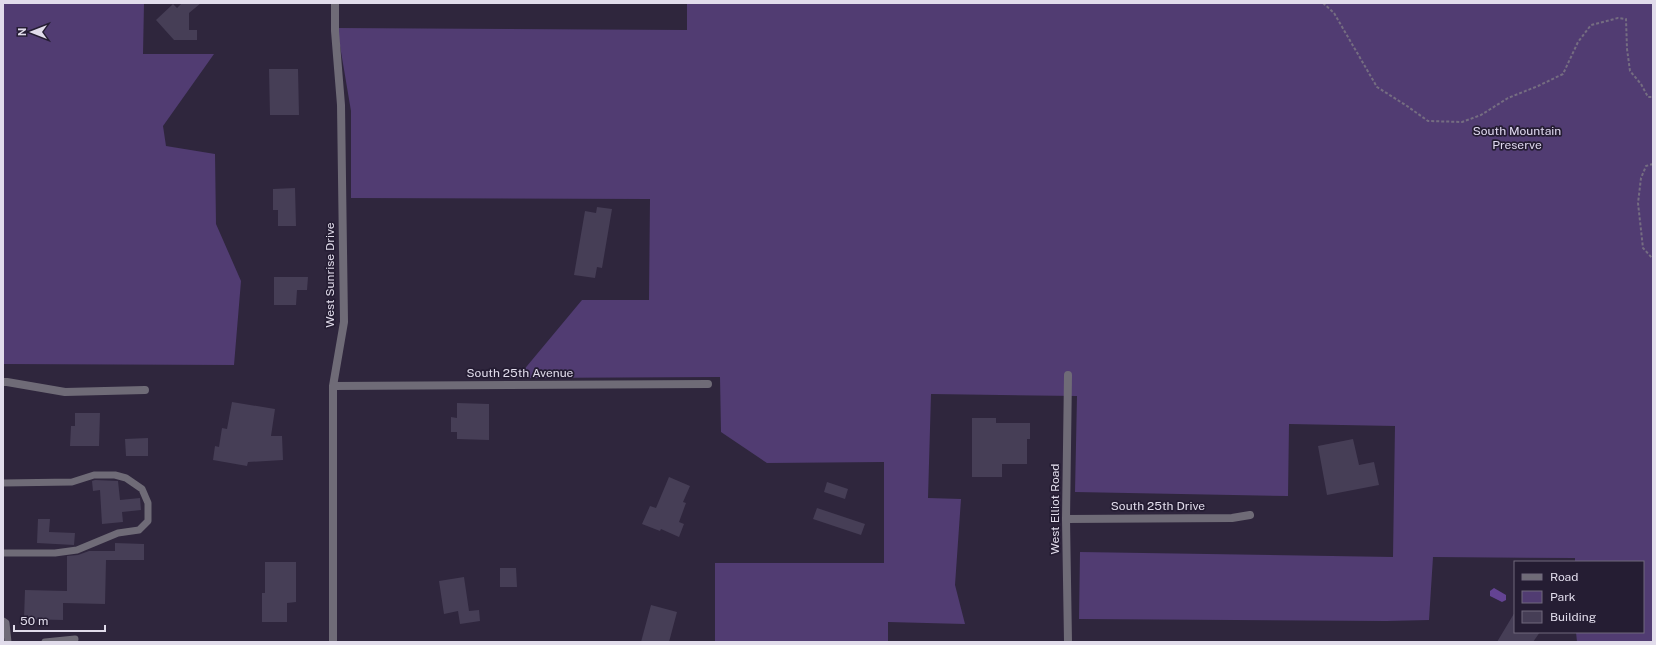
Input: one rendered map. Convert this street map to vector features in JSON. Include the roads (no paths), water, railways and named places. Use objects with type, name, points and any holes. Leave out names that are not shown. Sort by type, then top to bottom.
[{"type":"street","name":"West Sunrise Drive","points":[[333,642],[333,386],[344,322],[341,105],[335,31],[335,3]]},
{"type":"street","name":"West Elliot Road","points":[[1068,375],[1066,519],[1068,642]]},
{"type":"street","points":[[3,382],[65,392],[145,390]]},
{"type":"street","name":"South 25th Avenue","points":[[333,386],[708,384]]},
{"type":"street","name":"South 25th Drive","points":[[1066,519],[1232,518],[1250,515]]},
{"type":"lane","points":[[3,483],[72,482],[94,475],[116,475],[126,478],[142,489],[148,503],[148,521],[139,530],[118,533],[77,550],[55,553],[3,553]]},
{"type":"lane","points":[[3,621],[6,623],[8,642]]},
{"type":"lane","points":[[44,642],[75,639]]},
{"type":"park label","name":"South Mountain Preserve","points":[[1517,138]]}]
